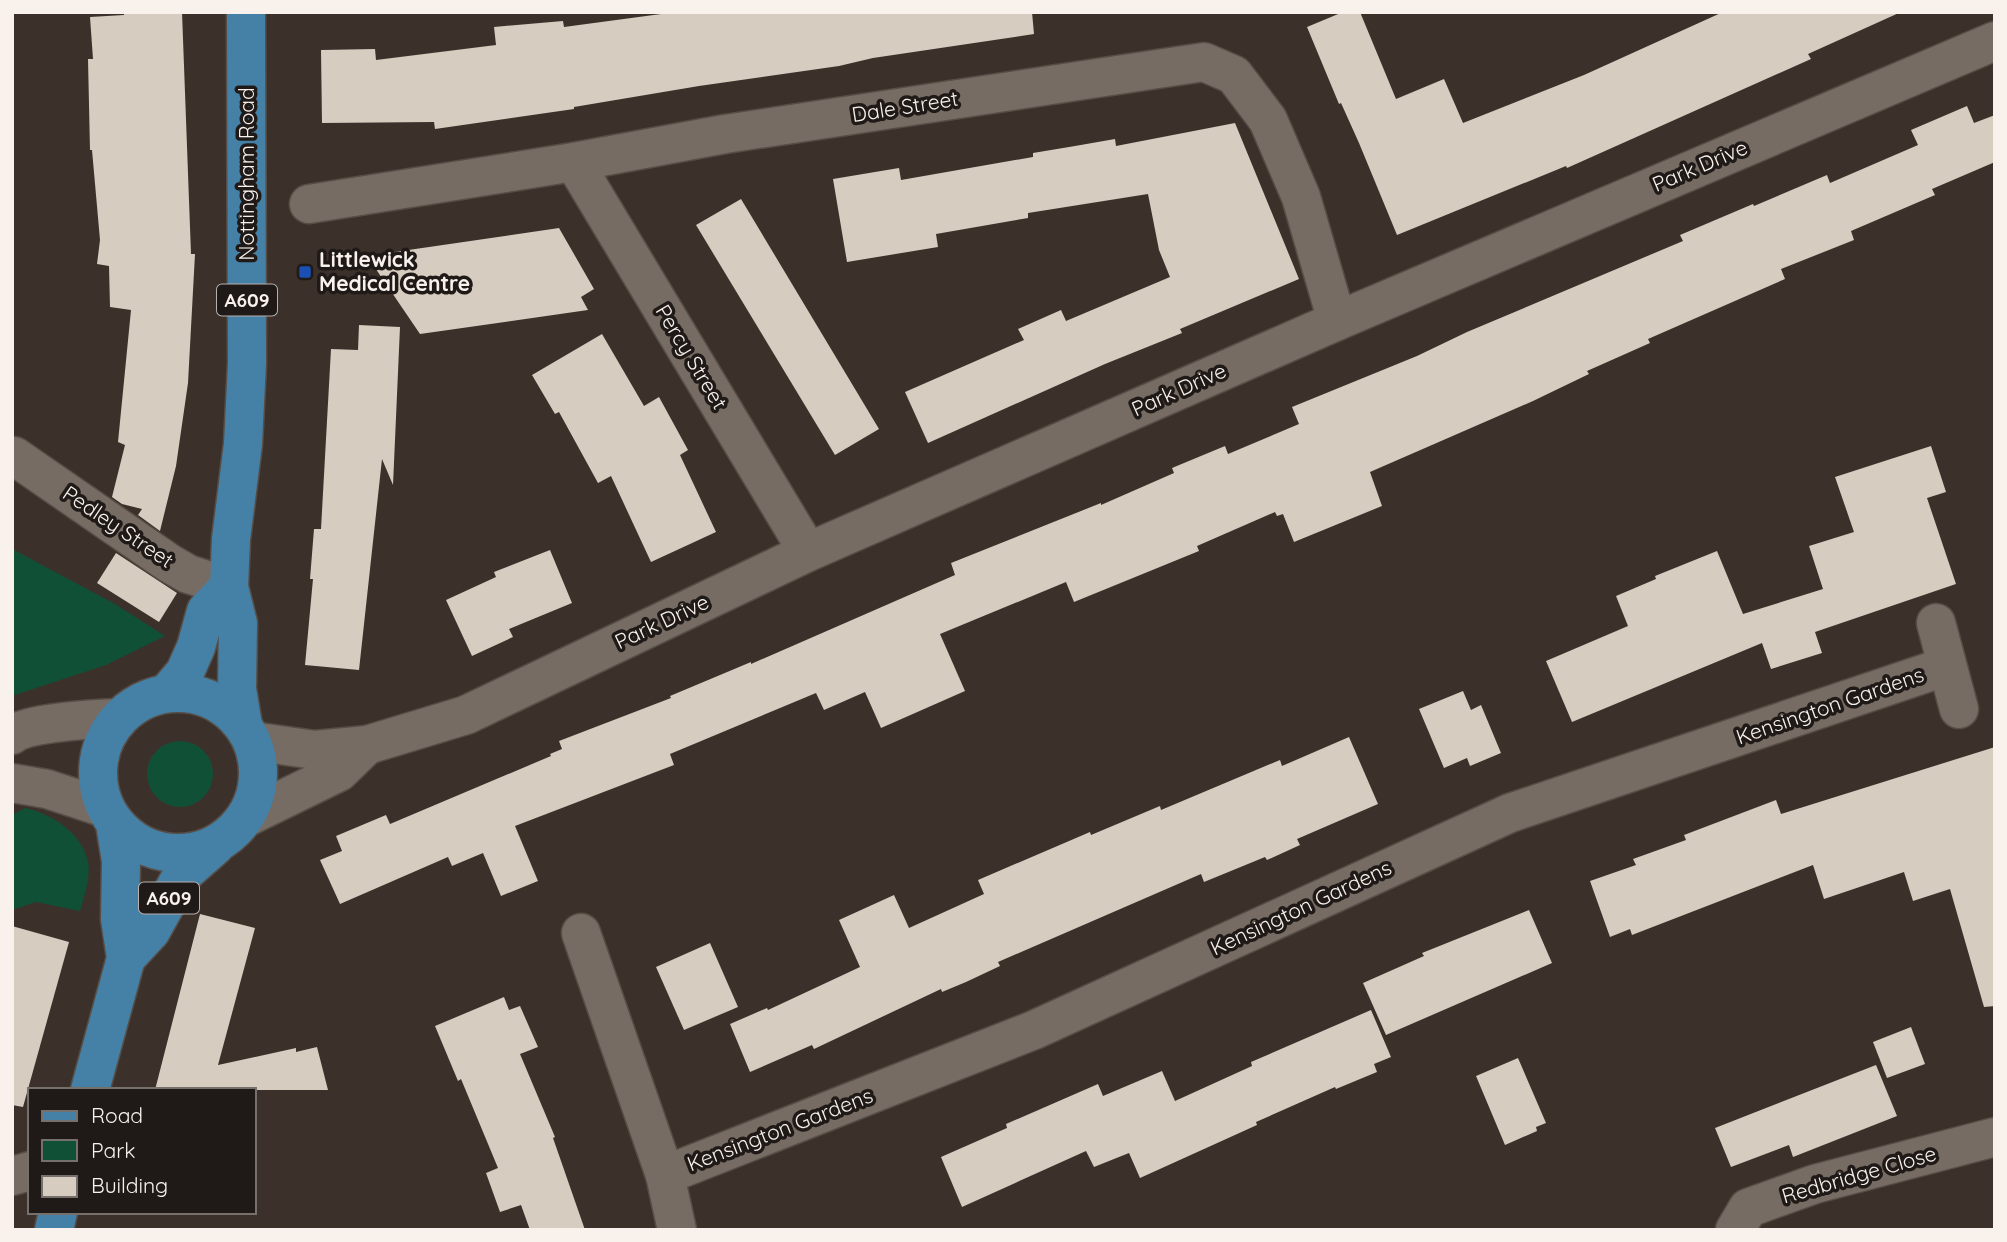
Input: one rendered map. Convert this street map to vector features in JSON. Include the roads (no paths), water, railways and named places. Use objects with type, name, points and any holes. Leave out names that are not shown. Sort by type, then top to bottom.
[{"type":"main road","name":"Nottingham Road","points":[[246,12],[247,363],[243,444],[231,539],[229,587],[238,623],[237,689],[248,733]]},
{"type":"main road","points":[[167,693],[185,672],[197,647],[206,611],[229,587]]},
{"type":"main road","name":"A609","points":[[91,1088],[126,958],[120,919],[121,861],[110,816],[98,785],[98,761],[105,738],[119,718],[140,702],[167,693],[188,693],[209,699],[227,710],[248,733],[259,773],[257,789],[246,818],[233,833],[181,875],[150,931],[126,958]]},
{"type":"main road","name":"A609","points":[[110,816],[132,839],[152,850],[174,854],[196,852],[217,844]]},
{"type":"street","name":"Park Drive","points":[[248,733],[315,750],[367,746],[466,715],[808,552],[1337,321],[1995,41]]},
{"type":"street","name":"Dale Street","points":[[309,204],[574,162],[725,134],[1204,62],[1234,75],[1268,120],[1301,197],[1337,321]]},
{"type":"street","name":"Percy Street","points":[[574,162],[808,552]]},
{"type":"street","name":"Pedley Street","points":[[14,456],[169,563],[188,574],[229,587]]},
{"type":"street","name":"Kensington Gardens","points":[[1936,623],[1959,709]]},
{"type":"street","name":"Kensington Gardens","points":[[664,1175],[1034,1030],[1510,813],[1947,666]]},
{"type":"street","points":[[12,735],[18,730],[52,724],[119,718]]},
{"type":"street","name":"Park Drive","points":[[246,818],[339,772],[367,746]]},
{"type":"street","points":[[12,783],[47,789],[110,816]]},
{"type":"street","name":"Kensington Gardens","points":[[581,933],[664,1175],[677,1230]]},
{"type":"street","name":"Redbridge Close","points":[[1735,1230],[1748,1208],[1815,1184],[1995,1137]]},
{"type":"place","name":"Littlewick Medical Centre","points":[[305,272]]}]
